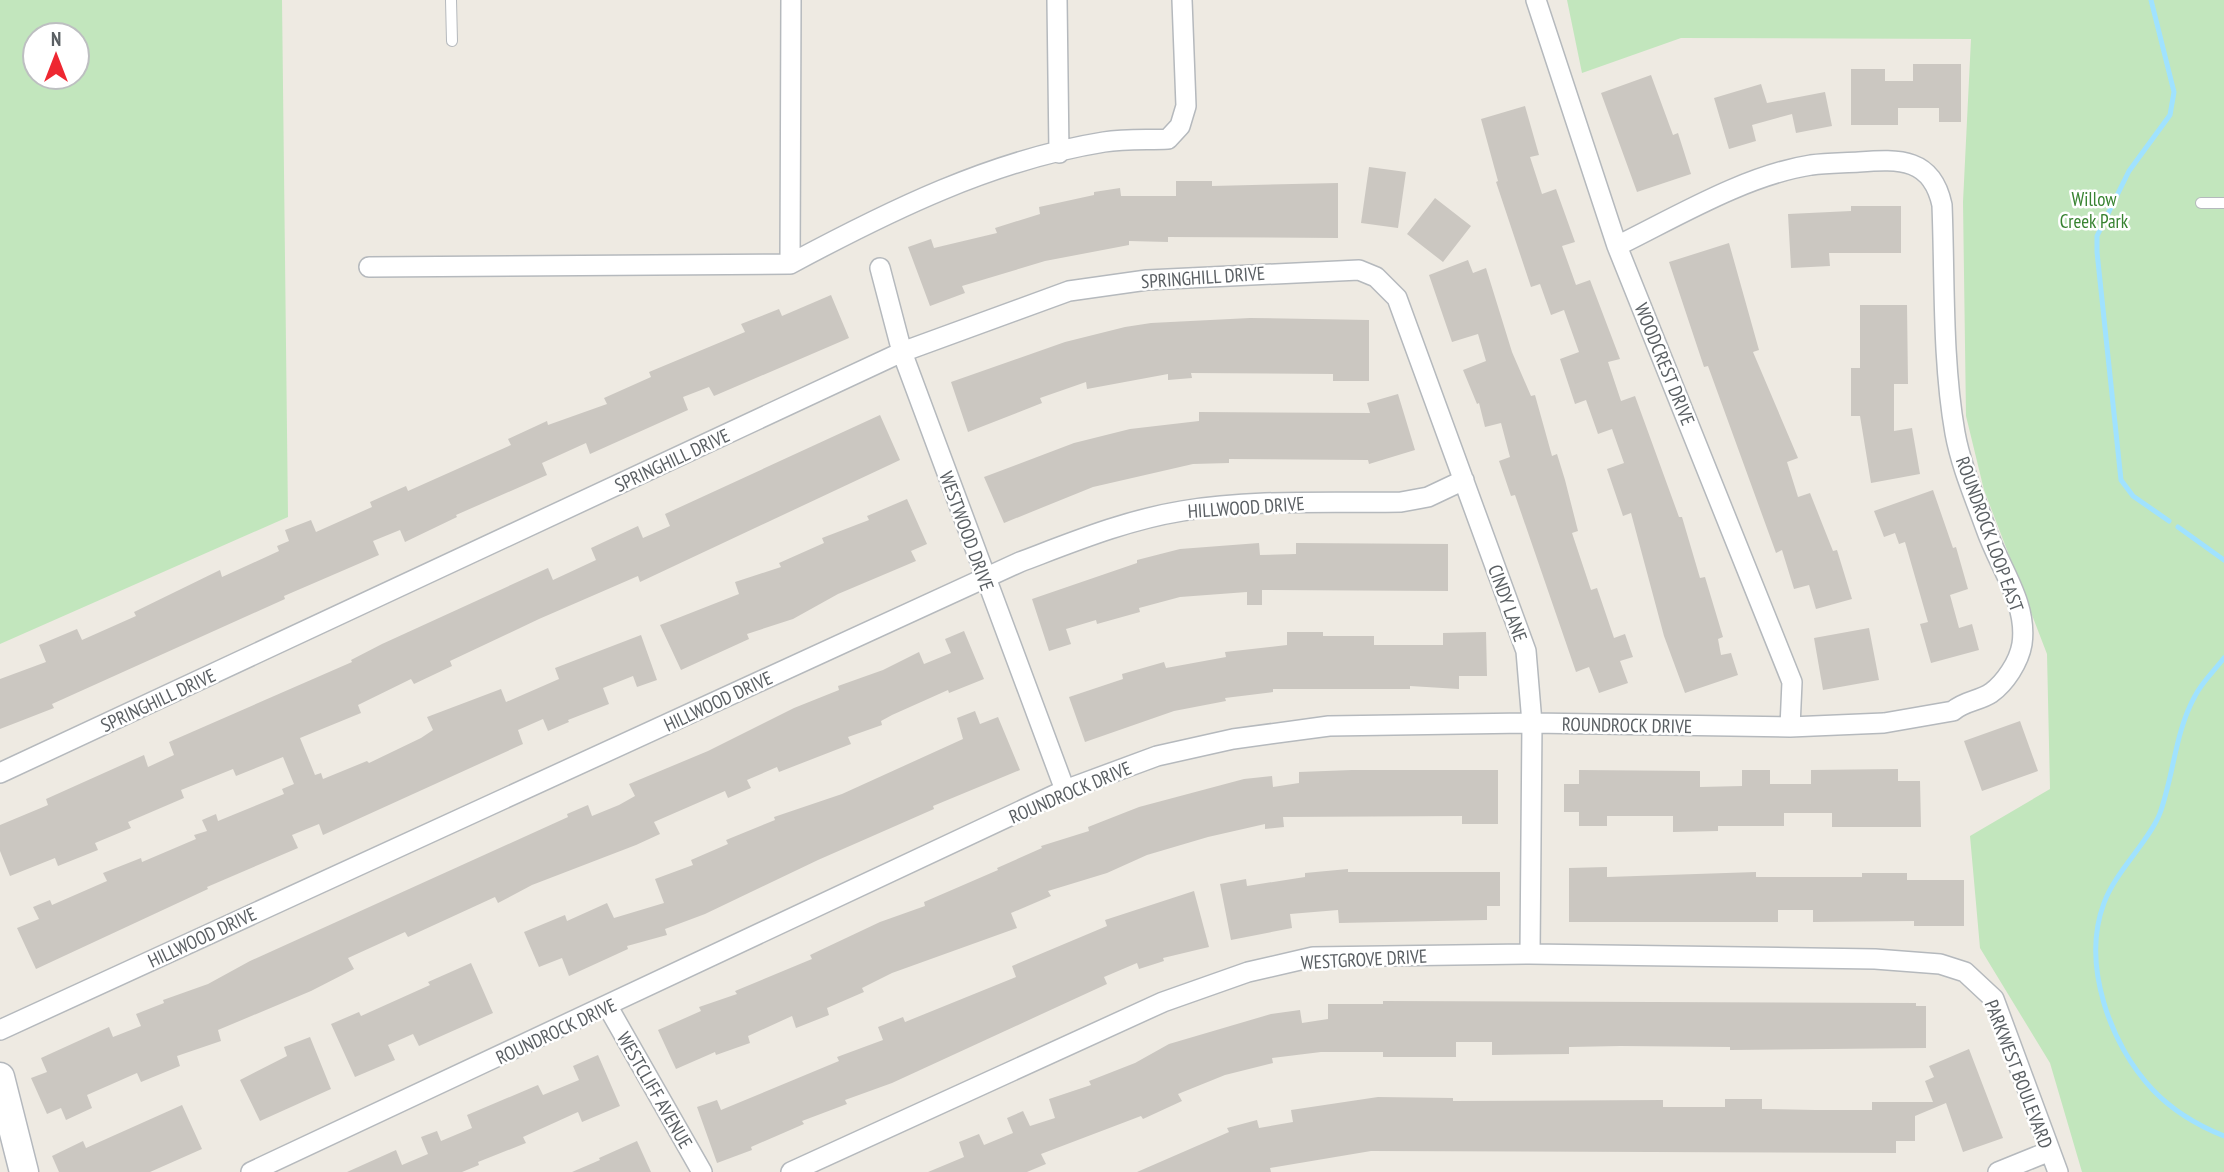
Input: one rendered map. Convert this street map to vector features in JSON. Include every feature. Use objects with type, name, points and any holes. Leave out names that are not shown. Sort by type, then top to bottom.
[{"type":"street","points":[[790,264],[791,0]]},
{"type":"street","points":[[1056,0],[1059,153]]},
{"type":"street","points":[[369,267],[790,264],[941,188],[1104,142],[1168,139],[1180,126],[1186,106],[1182,0]]},
{"type":"street","name":"WOODCREST DRIVE","points":[[1536,0],[1617,246],[1788,670],[1792,682],[1790,727]]},
{"type":"street","name":"ROUNDROCK LOOP EAST","points":[[1617,246],[1721,196],[1809,166],[1896,159],[1924,170],[1938,188],[1942,205],[1947,354],[1955,432],[1962,462],[1993,548],[2018,601],[2022,623],[2018,658],[2003,681],[1990,694],[1959,706]]},
{"type":"street","name":"WESTWOOD DRIVE","points":[[880,268],[902,352],[1065,790]]},
{"type":"street","name":"SPRINGHILL DRIVE","points":[[0,774],[902,352],[1069,291],[1147,280],[1260,273],[1359,270],[1376,277]]},
{"type":"street","name":"CINDY LANE","points":[[1376,277],[1397,298],[1526,651],[1532,723],[1530,954]]},
{"type":"street","name":"HILLWOOD DRIVE","points":[[0,1030],[985,579],[1080,539],[1158,515],[1233,505],[1401,502],[1428,497],[1464,480]]},
{"type":"street","name":"ROUNDROCK DRIVE","points":[[251,1172],[608,1007],[1065,790],[1157,756],[1233,739],[1329,726],[1532,723],[1790,727],[1884,723],[1953,711],[1959,706]]},
{"type":"street","name":"WESTGROVE DRIVE","points":[[791,1172],[1163,1002],[1248,972],[1313,957],[1530,954],[1875,959],[1940,964],[1965,972],[1976,980]]},
{"type":"street","name":"PARKWEST BOULEVARD","points":[[1976,980],[1993,999],[2058,1172]]},
{"type":"street","name":"WESTCLIFF AVENUE","points":[[608,1007],[702,1172]]},
{"type":"street","points":[[0,1077],[24,1172]]},
{"type":"street","points":[[1998,1172],[2050,1151]]},
{"type":"lane","points":[[451,0],[452,41]]},
{"type":"lane","points":[[2201,204],[2224,203]]},
{"type":"green space","points":[[0,0],[282,0],[288,517],[0,644]]},
{"type":"green space","name":"Willow Creek Park","points":[[1567,0],[2224,0],[2224,1172],[2082,1172],[2050,1063],[1980,948],[1970,836],[2050,789],[2047,654],[1984,490],[1966,416],[1963,202],[1971,39],[1681,38],[1582,73]]},
{"type":"building","points":[[1913,64],[1961,64],[1961,122],[1939,122],[1939,108],[1898,108],[1898,125],[1851,125],[1851,69],[1885,69],[1885,81],[1913,81]]},
{"type":"building","points":[[1651,75],[1673,135],[1678,133],[1691,174],[1637,192],[1601,93]]},
{"type":"building","points":[[1761,84],[1767,103],[1825,92],[1832,126],[1796,133],[1792,114],[1752,125],[1756,141],[1729,149],[1714,98]]},
{"type":"building","points":[[1525,106],[1539,155],[1530,157],[1542,194],[1556,189],[1575,242],[1562,246],[1576,285],[1590,280],[1620,359],[1608,362],[1621,401],[1635,396],[1679,517],[1682,517],[1700,578],[1705,577],[1723,637],[1718,639],[1721,655],[1731,653],[1738,675],[1685,693],[1664,636],[1631,513],[1623,516],[1607,469],[1624,463],[1612,429],[1598,434],[1586,400],[1575,404],[1560,359],[1579,352],[1564,310],[1551,315],[1540,284],[1531,287],[1496,182],[1498,181],[1481,119]]},
{"type":"building","points":[[1369,167],[1406,172],[1398,228],[1361,223]]},
{"type":"building","points":[[1176,181],[1212,181],[1212,186],[1338,183],[1338,238],[1168,237],[1168,242],[1129,241],[1129,245],[1045,261],[962,286],[965,293],[930,306],[908,247],[931,239],[934,248],[997,233],[995,228],[1040,214],[1039,207],[1094,195],[1094,192],[1120,188],[1121,196],[1176,196]]},
{"type":"building","points":[[1435,198],[1471,226],[1443,262],[1407,234]]},
{"type":"building","points":[[1851,206],[1901,206],[1901,253],[1829,253],[1830,266],[1791,268],[1788,214],[1851,211]]},
{"type":"building","points":[[1729,243],[1759,350],[1753,352],[1798,458],[1787,462],[1798,497],[1810,493],[1833,551],[1837,550],[1852,599],[1816,609],[1809,585],[1794,589],[1782,550],[1776,553],[1708,366],[1704,367],[1669,262]]},
{"type":"building","points":[[1468,260],[1473,273],[1486,268],[1512,352],[1531,396],[1535,395],[1552,456],[1557,454],[1578,531],[1572,533],[1591,590],[1597,588],[1614,638],[1625,634],[1633,657],[1620,661],[1628,683],[1599,693],[1589,667],[1576,672],[1515,495],[1511,496],[1499,461],[1510,457],[1501,423],[1485,427],[1479,403],[1477,404],[1463,370],[1486,361],[1478,334],[1452,342],[1429,275]]},
{"type":"building","points":[[831,295],[849,338],[714,396],[709,387],[683,397],[688,410],[590,454],[586,443],[542,463],[547,475],[456,515],[457,517],[405,542],[400,530],[373,541],[379,555],[52,704],[54,708],[0,729],[0,679],[46,662],[39,645],[77,629],[82,640],[136,616],[134,612],[220,570],[222,577],[279,551],[277,546],[289,541],[285,530],[311,520],[316,532],[372,507],[370,502],[406,486],[408,491],[511,445],[508,439],[547,421],[548,425],[607,404],[604,398],[651,377],[649,372],[745,332],[741,324],[779,309],[782,316]]},
{"type":"building","points":[[1860,305],[1907,305],[1908,384],[1894,384],[1894,431],[1912,428],[1920,474],[1871,483],[1860,416],[1851,416],[1851,368],[1860,368]]},
{"type":"building","points":[[1250,318],[1369,320],[1369,381],[1333,381],[1333,374],[1191,373],[1192,378],[1168,380],[1168,374],[1087,389],[1086,382],[1040,398],[1042,403],[968,432],[951,382],[1065,342],[1125,327],[1151,323]]},
{"type":"building","points":[[1398,394],[1415,450],[1369,464],[1368,460],[1229,459],[1229,463],[1193,464],[1093,487],[1004,523],[984,477],[1074,443],[1130,429],[1199,421],[1199,412],[1370,413],[1367,403]]},
{"type":"building","points":[[880,415],[900,460],[640,582],[638,576],[539,619],[450,661],[452,666],[414,684],[411,679],[358,705],[361,713],[300,738],[315,775],[321,773],[323,779],[367,761],[369,763],[421,738],[433,730],[427,717],[501,689],[506,702],[559,679],[555,668],[641,635],[657,680],[637,687],[633,676],[603,688],[609,704],[548,731],[543,719],[518,730],[523,744],[323,835],[319,824],[292,835],[298,848],[207,887],[208,889],[36,969],[17,928],[39,919],[33,907],[50,900],[52,905],[107,881],[103,873],[141,858],[142,862],[196,839],[194,835],[207,831],[202,820],[216,814],[218,821],[284,794],[282,789],[294,784],[283,757],[236,776],[233,769],[181,790],[184,798],[128,822],[131,828],[95,843],[98,850],[58,866],[55,858],[10,876],[0,851],[0,825],[48,805],[46,799],[144,755],[148,767],[174,755],[169,742],[352,662],[351,660],[382,644],[548,568],[553,580],[596,560],[591,548],[638,526],[643,538],[670,526],[665,514]]},
{"type":"building","points":[[1933,490],[1953,548],[1956,547],[1968,589],[1950,595],[1959,628],[1972,624],[1979,650],[1931,663],[1920,624],[1928,622],[1905,542],[1899,544],[1895,533],[1884,537],[1874,511]]},
{"type":"building","points":[[907,499],[927,544],[911,551],[916,561],[838,594],[793,619],[747,634],[749,639],[681,670],[660,625],[739,594],[735,582],[781,567],[779,563],[824,543],[822,538],[869,520],[867,516]]},
{"type":"building","points":[[1259,543],[1260,555],[1296,554],[1296,543],[1448,544],[1448,591],[1262,590],[1262,605],[1247,605],[1247,592],[1180,597],[1139,608],[1140,612],[1066,629],[1071,644],[1049,651],[1032,599],[1137,563],[1137,560],[1180,549]]},
{"type":"building","points":[[1869,628],[1879,680],[1823,690],[1814,638]]},
{"type":"building","points":[[964,631],[984,679],[949,693],[948,690],[892,715],[881,721],[882,725],[848,737],[851,744],[779,772],[777,767],[747,780],[751,788],[728,798],[725,791],[654,822],[660,834],[636,845],[532,885],[498,903],[495,897],[408,937],[405,932],[348,958],[354,969],[311,991],[218,1030],[221,1041],[177,1056],[180,1066],[141,1082],[137,1073],[87,1095],[92,1108],[66,1120],[61,1108],[47,1114],[31,1078],[47,1072],[41,1058],[109,1027],[113,1037],[141,1026],[136,1014],[164,1003],[163,1000],[208,984],[250,961],[568,817],[567,814],[588,805],[592,816],[619,805],[635,796],[629,784],[708,751],[794,708],[839,690],[838,686],[883,670],[919,652],[924,664],[951,653],[945,639]]},
{"type":"building","points":[[1287,632],[1323,632],[1323,636],[1374,636],[1374,645],[1443,645],[1443,633],[1486,632],[1487,676],[1459,676],[1459,689],[1410,686],[1410,689],[1273,689],[1273,692],[1225,698],[1226,701],[1174,711],[1085,742],[1069,697],[1123,679],[1122,674],[1164,662],[1166,668],[1226,657],[1225,652],[1287,645]]},
{"type":"building","points":[[975,711],[980,724],[998,717],[1020,770],[933,806],[934,809],[705,914],[665,929],[667,935],[627,946],[628,949],[569,976],[562,958],[539,967],[524,932],[565,915],[567,921],[607,903],[614,918],[664,903],[655,879],[693,865],[691,860],[728,844],[726,840],[775,820],[774,817],[842,794],[963,739],[957,718]]},
{"type":"building","points":[[2020,721],[2038,771],[1982,791],[1964,741]]},
{"type":"building","points":[[1898,769],[1898,781],[1920,781],[1921,827],[1832,827],[1832,813],[1784,813],[1784,826],[1718,826],[1718,831],[1673,832],[1673,816],[1607,816],[1607,826],[1579,826],[1579,812],[1564,812],[1564,784],[1579,784],[1579,770],[1700,771],[1700,787],[1742,786],[1742,770],[1770,770],[1770,784],[1811,784],[1811,770]]},
{"type":"building","points":[[1498,770],[1498,824],[1462,824],[1462,816],[1283,817],[1284,827],[1265,829],[1265,824],[1208,837],[1147,855],[1107,873],[1048,891],[1051,896],[1011,913],[1017,928],[892,973],[862,988],[864,992],[827,1008],[829,1015],[796,1028],[792,1016],[748,1036],[750,1043],[716,1055],[715,1052],[676,1069],[658,1030],[701,1011],[699,1007],[737,994],[735,991],[812,959],[810,955],[880,922],[925,906],[924,902],[998,870],[997,868],[1042,848],[1041,846],[1089,831],[1088,827],[1139,807],[1244,779],[1272,776],[1273,787],[1299,783],[1299,772]]},
{"type":"building","points":[[1607,867],[1607,877],[1756,872],[1756,877],[1862,877],[1862,873],[1907,873],[1907,880],[1964,880],[1964,926],[1914,926],[1914,921],[1813,922],[1813,910],[1778,910],[1778,922],[1569,922],[1569,868]]},
{"type":"building","points":[[1348,869],[1348,872],[1500,872],[1500,906],[1487,906],[1487,920],[1339,923],[1338,910],[1290,914],[1292,928],[1231,940],[1220,884],[1246,879],[1247,886],[1305,877],[1305,873]]},
{"type":"building","points":[[1194,891],[1209,947],[1163,958],[1164,961],[1139,969],[1137,963],[1104,977],[1107,984],[892,1083],[845,1100],[847,1104],[802,1121],[804,1124],[751,1147],[752,1150],[717,1163],[697,1107],[717,1100],[721,1110],[839,1061],[837,1057],[883,1040],[878,1027],[903,1017],[905,1022],[1016,977],[1012,966],[1107,926],[1105,920]]},
{"type":"building","points":[[471,963],[493,1013],[419,1046],[413,1034],[388,1045],[395,1060],[355,1077],[331,1024],[359,1012],[361,1016]]},
{"type":"building","points":[[1383,1001],[1916,1003],[1916,1006],[1926,1006],[1926,1048],[1730,1050],[1730,1047],[1621,1046],[1569,1047],[1569,1054],[1492,1055],[1492,1042],[1456,1042],[1456,1057],[1383,1057],[1383,1052],[1321,1052],[1272,1058],[1273,1063],[1225,1075],[1178,1094],[1182,1101],[1143,1119],[1141,1116],[1041,1154],[1046,1164],[1027,1172],[928,1172],[964,1157],[959,1142],[979,1134],[984,1145],[1013,1133],[1007,1118],[1023,1111],[1030,1126],[1055,1118],[1049,1099],[1091,1085],[1089,1081],[1135,1063],[1169,1044],[1271,1014],[1300,1010],[1302,1023],[1328,1019],[1328,1004],[1383,1004]]},
{"type":"building","points":[[310,1037],[331,1089],[260,1121],[240,1080],[287,1056],[284,1047]]},
{"type":"building","points":[[1969,1049],[2003,1138],[1963,1152],[1946,1103],[1915,1116],[1915,1141],[1896,1141],[1896,1153],[1371,1151],[1270,1168],[1271,1172],[1137,1172],[1229,1132],[1227,1128],[1257,1120],[1259,1128],[1293,1122],[1291,1110],[1378,1097],[1453,1098],[1453,1101],[1663,1100],[1663,1107],[1725,1107],[1725,1099],[1762,1099],[1762,1109],[1815,1110],[1872,1110],[1872,1102],[1933,1102],[1925,1081],[1934,1077],[1929,1066]]},
{"type":"building","points":[[598,1055],[620,1106],[582,1122],[578,1112],[523,1137],[526,1143],[478,1162],[479,1165],[462,1172],[347,1172],[396,1150],[402,1165],[428,1154],[421,1137],[437,1131],[441,1141],[472,1128],[467,1115],[538,1085],[543,1095],[579,1080],[573,1066]]},
{"type":"building","points":[[182,1105],[202,1149],[150,1172],[59,1172],[52,1156],[83,1141],[86,1148]]},
{"type":"building","points":[[637,1141],[651,1172],[572,1172],[600,1160],[599,1158]]},
{"type":"waterway","points":[[2151,0],[2174,92],[2170,115],[2129,171],[2097,236],[2097,252],[2121,480],[2133,496],[2169,521]]},
{"type":"waterway","points":[[2178,527],[2224,560]]},
{"type":"waterway","points":[[2224,658],[2201,686],[2188,710],[2160,813],[2149,834],[2109,891],[2098,927],[2096,952],[2104,1002],[2124,1050],[2138,1072],[2153,1090],[2177,1111],[2224,1136]]}]
